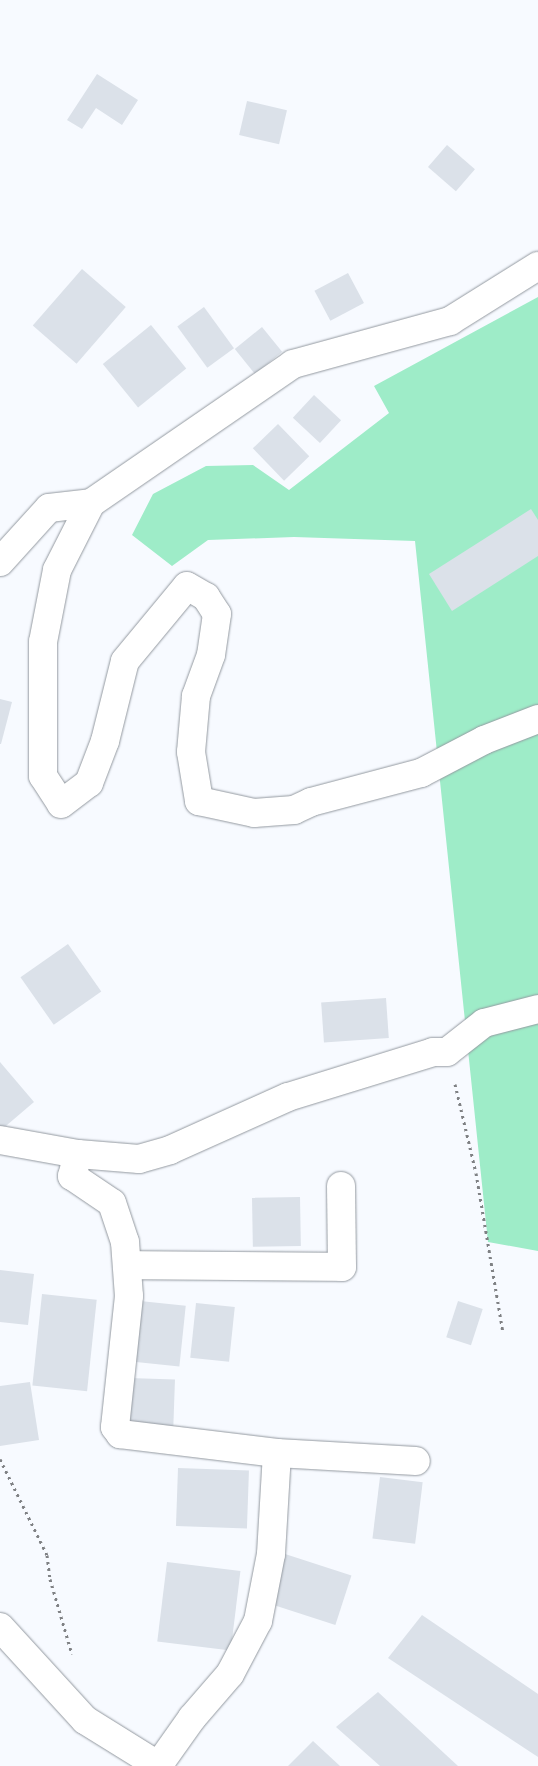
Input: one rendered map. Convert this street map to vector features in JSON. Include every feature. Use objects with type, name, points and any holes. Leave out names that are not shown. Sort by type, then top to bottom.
[{"type":"street","points":[[0,562],[49,508],[91,502],[293,364],[446,323],[538,266]]},
{"type":"street","points":[[91,502],[57,570],[43,642],[43,776],[61,804],[89,783],[105,741],[126,661],[187,586],[206,597],[217,614],[212,655],[196,696],[191,752],[199,801],[254,813],[294,810],[311,802],[421,774],[484,740],[538,719]]},
{"type":"street","points":[[0,1140],[78,1154],[139,1159],[170,1150],[288,1097],[433,1052],[447,1052],[484,1023],[538,1008]]},
{"type":"street","points":[[78,1154],[72,1176],[112,1203],[125,1242],[129,1296],[115,1427],[120,1434],[277,1453],[416,1461]]},
{"type":"street","points":[[127,1265],[342,1267],[341,1186]]},
{"type":"street","points":[[0,1627],[85,1720],[158,1766],[192,1718],[230,1674],[258,1621],[271,1554],[277,1453]]},
{"type":"path","points":[[447,1052],[476,1173],[503,1333]]},
{"type":"path","points":[[0,1459],[47,1555],[50,1579],[73,1662]]},
{"type":"green space","points":[[538,297],[538,1251],[488,1242],[415,541],[294,537],[208,540],[172,566],[132,535],[153,494],[206,466],[253,465],[289,490],[389,413],[374,386]]},
{"type":"building","points":[[97,74],[138,100],[122,125],[96,108],[82,129],[67,120]]},
{"type":"building","points":[[247,101],[287,110],[279,144],[239,135]]},
{"type":"building","points":[[447,145],[475,169],[456,191],[428,167]]},
{"type":"building","points":[[82,269],[126,307],[77,364],[33,326]]},
{"type":"building","points":[[348,273],[364,303],[330,321],[314,291]]},
{"type":"building","points":[[204,307],[234,348],[207,368],[177,326]]},
{"type":"building","points":[[151,325],[186,369],[138,408],[103,364]]},
{"type":"building","points":[[262,327],[282,352],[255,374],[235,349]]},
{"type":"building","points":[[314,395],[341,420],[320,443],[293,418]]},
{"type":"building","points":[[278,424],[309,456],[284,481],[253,448]]},
{"type":"building","points":[[531,509],[538,520],[538,556],[452,611],[429,574]]},
{"type":"building","points":[[0,699],[12,702],[1,744],[0,744]]},
{"type":"building","points":[[68,944],[101,992],[54,1025],[20,977]]},
{"type":"building","points":[[386,998],[389,1038],[324,1042],[321,1003]]},
{"type":"building","points":[[0,1062],[34,1102],[0,1131]]},
{"type":"building","points":[[300,1197],[301,1246],[253,1247],[252,1198]]},
{"type":"building","points":[[0,1270],[34,1274],[28,1325],[0,1322]]},
{"type":"building","points":[[42,1294],[97,1300],[87,1391],[32,1385]]},
{"type":"building","points":[[140,1301],[186,1306],[179,1366],[134,1362]]},
{"type":"building","points":[[458,1301],[483,1309],[471,1345],[446,1337]]},
{"type":"building","points":[[196,1303],[235,1307],[229,1362],[190,1358]]},
{"type":"building","points":[[129,1378],[175,1380],[173,1427],[127,1425]]},
{"type":"building","points":[[30,1382],[39,1440],[0,1446],[0,1386]]},
{"type":"building","points":[[178,1468],[249,1470],[247,1528],[176,1526]]},
{"type":"building","points":[[380,1477],[423,1482],[415,1544],[372,1539]]},
{"type":"building","points":[[282,1553],[351,1576],[335,1625],[266,1602]]},
{"type":"building","points":[[167,1562],[240,1571],[231,1650],[157,1641]]},
{"type":"building","points":[[422,1615],[538,1694],[538,1757],[388,1658]]},
{"type":"building","points":[[378,1692],[458,1766],[380,1766],[336,1727]]},
{"type":"building","points":[[313,1741],[340,1766],[288,1766]]}]
